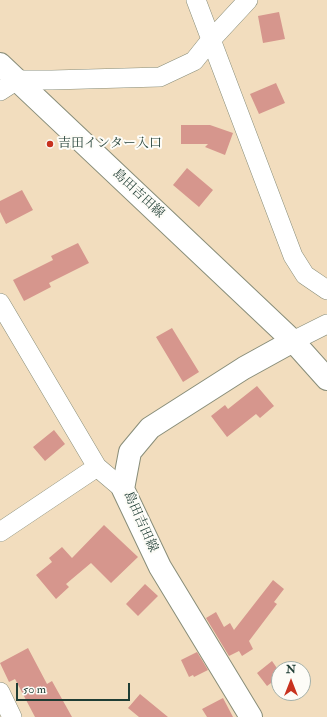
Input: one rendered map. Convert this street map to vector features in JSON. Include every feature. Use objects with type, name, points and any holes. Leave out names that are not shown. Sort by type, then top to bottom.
[{"type":"main road","name":"島田吉田線","points":[[0,64],[8,85],[293,341],[327,367]]},
{"type":"main road","name":"島田吉田線","points":[[293,341],[327,379]]},
{"type":"main road","name":"島田吉田線","points":[[251,717],[160,567],[123,489],[130,452],[150,428],[244,368],[293,341]]},
{"type":"street","points":[[196,0],[210,41],[293,256],[305,275],[327,290]]},
{"type":"street","points":[[8,85],[52,80],[160,77],[194,61],[210,41],[248,0]]},
{"type":"street","points":[[0,304],[97,467],[123,489]]},
{"type":"street","points":[[293,341],[327,324]]},
{"type":"street","points":[[0,532],[97,467]]},
{"type":"street","points":[[0,692],[12,717]]},
{"type":"building","points":[[279,12],[285,39],[263,43],[258,16]]},
{"type":"building","points":[[276,83],[285,103],[259,114],[250,94]]},
{"type":"building","points":[[181,125],[210,125],[233,133],[225,155],[205,147],[208,144],[181,144]]},
{"type":"building","points":[[187,168],[213,190],[199,207],[173,185]]},
{"type":"building","points":[[22,190],[33,210],[6,224],[0,212],[0,201]]},
{"type":"building","points":[[78,243],[89,263],[49,283],[51,287],[24,301],[13,280],[53,260],[51,256]]},
{"type":"building","points":[[172,328],[199,372],[183,382],[156,337]]},
{"type":"building","points":[[257,386],[274,406],[260,418],[256,414],[227,437],[211,416],[225,405],[228,409]]},
{"type":"building","points":[[54,430],[65,444],[45,461],[33,447]]},
{"type":"building","points":[[104,525],[138,557],[111,583],[91,563],[66,584],[69,587],[56,599],[36,575],[52,562],[49,558],[62,547],[72,558]]},
{"type":"building","points":[[273,580],[284,589],[274,602],[277,604],[249,641],[253,649],[242,656],[239,651],[229,656],[206,618],[216,612],[224,627],[230,623],[234,630]]},
{"type":"building","points":[[145,584],[158,596],[138,616],[126,604]]},
{"type":"building","points":[[28,648],[47,684],[52,681],[72,717],[35,717],[15,679],[9,682],[0,663]]},
{"type":"building","points":[[197,652],[208,670],[194,677],[193,675],[189,677],[181,660]]},
{"type":"building","points":[[271,662],[271,683],[267,686],[257,673]]},
{"type":"building","points":[[140,694],[168,717],[139,717],[128,708]]},
{"type":"building","points":[[223,698],[233,717],[207,717],[202,709]]},
{"type":"place","name":"吉田インター入口","points":[[50,144]]}]
